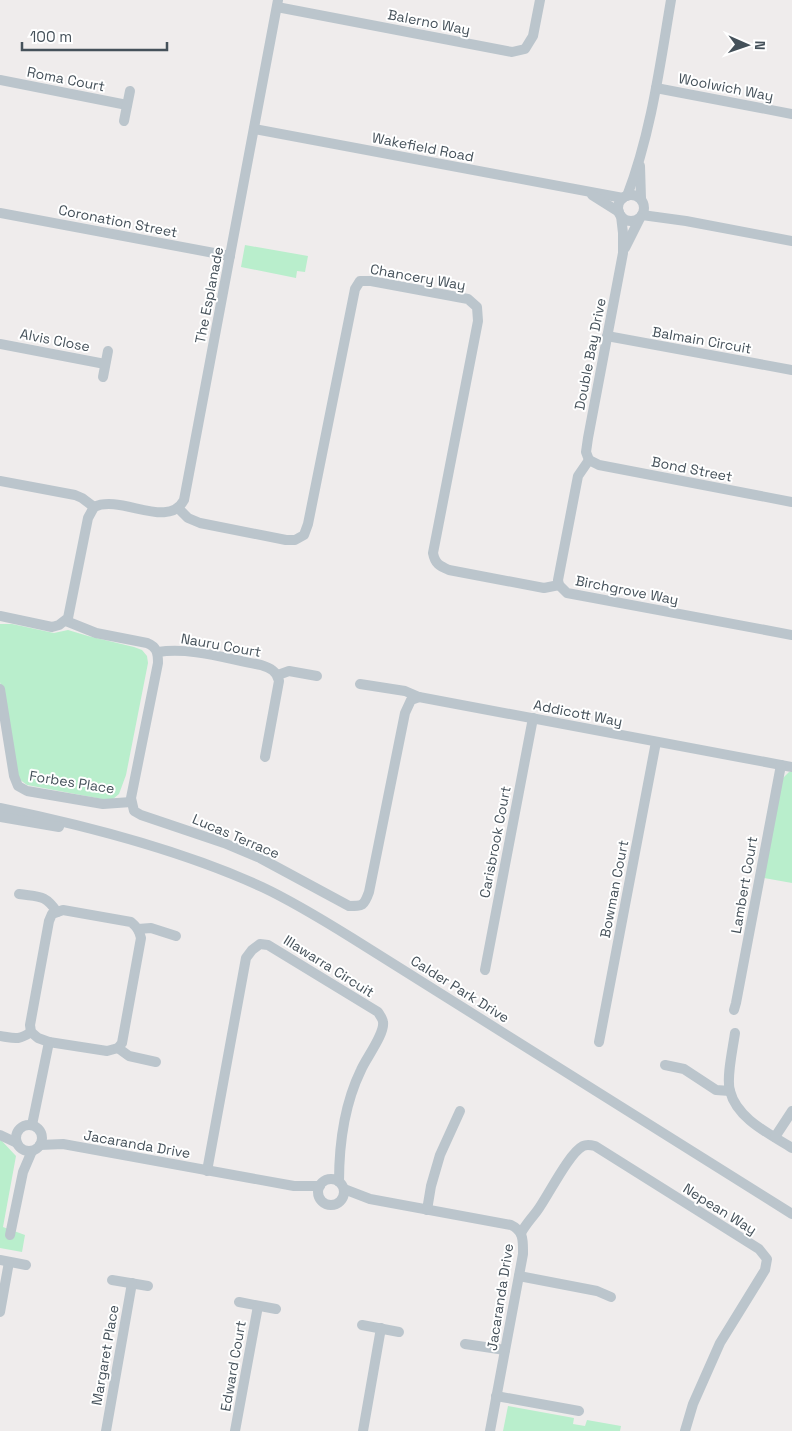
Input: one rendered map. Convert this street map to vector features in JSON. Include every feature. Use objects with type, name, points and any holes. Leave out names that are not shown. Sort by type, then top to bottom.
[{"type":"street","name":"Balerno Way","points":[[278,3],[512,52],[525,49],[533,36],[540,0]]},
{"type":"street","points":[[640,157],[644,211],[636,220],[628,220],[620,214],[619,204],[625,197],[640,157],[656,88],[671,0]]},
{"type":"street","name":"The Esplanade","points":[[178,508],[185,495],[278,3]]},
{"type":"street","name":"Roma Court","points":[[0,80],[127,105]]},
{"type":"street","name":"Woolwich Way","points":[[656,88],[792,114]]},
{"type":"street","points":[[124,120],[130,91]]},
{"type":"street","name":"Wakefield Road","points":[[254,128],[587,192],[625,197]]},
{"type":"street","name":"Wakefield Road","points":[[587,192],[620,214]]},
{"type":"street","points":[[625,197],[634,195],[642,201],[686,221]]},
{"type":"street","name":"Coronation Street","points":[[0,213],[230,256]]},
{"type":"street","name":"Double Bay Drive","points":[[589,460],[586,452],[588,438],[623,253],[623,233],[620,214]]},
{"type":"street","points":[[641,216],[686,221],[792,241]]},
{"type":"street","name":"Double Bay Drive","points":[[623,253],[641,216]]},
{"type":"street","name":"Chancery Way","points":[[178,508],[194,521],[286,540],[295,540],[304,536],[355,289],[360,281],[371,281],[468,299],[477,306],[478,321],[433,553],[434,560],[438,565],[449,570],[544,588],[559,585]]},
{"type":"street","name":"Balmain Circuit","points":[[607,336],[792,370]]},
{"type":"street","name":"Alvis Close","points":[[0,344],[105,364]]},
{"type":"street","name":"Alvis Close","points":[[103,377],[108,351]]},
{"type":"street","name":"Bond Street","points":[[589,460],[599,465],[792,502]]},
{"type":"street","name":"Birchgrove Way","points":[[589,460],[578,476],[558,580],[559,585],[567,593],[792,635]]},
{"type":"street","points":[[0,481],[75,495],[94,508]]},
{"type":"street","points":[[0,616],[52,626],[66,621],[71,608],[88,518],[94,508],[110,503],[168,513],[178,508]]},
{"type":"street","points":[[66,621],[96,633],[147,643],[152,645],[158,652],[158,662],[131,802]]},
{"type":"street","name":"Nauru Court","points":[[158,652],[190,651],[261,665],[270,668],[278,675]]},
{"type":"street","points":[[265,757],[279,681],[278,675],[289,671],[317,676]]},
{"type":"street","name":"Addicott Way","points":[[360,684],[405,691],[419,697],[792,767]]},
{"type":"street","name":"Forbes Place","points":[[0,689],[14,776],[18,786],[26,791],[103,804],[131,802]]},
{"type":"street","name":"Lucas Terrace","points":[[131,802],[132,807],[137,813],[224,843],[260,858],[349,906],[360,906],[365,904],[369,892],[405,713],[411,700],[419,697]]},
{"type":"street","name":"Carisbrook Court","points":[[485,970],[533,718]]},
{"type":"street","name":"Bowman Court","points":[[599,1042],[656,742]]},
{"type":"street","name":"Lambert Court","points":[[734,1010],[781,765]]},
{"type":"street","name":"Calder Park Drive","points":[[0,808],[70,824],[178,854],[263,888],[306,910],[792,1214]]},
{"type":"street","name":"Calder Park Drive","points":[[0,818],[116,837]]},
{"type":"street","points":[[19,894],[45,898],[57,912]]},
{"type":"street","points":[[64,910],[131,922],[138,929],[141,938],[122,1043],[118,1048],[107,1051],[49,1042],[38,1038],[31,1032],[30,1025],[49,921],[52,914],[57,912],[64,910]]},
{"type":"street","points":[[138,929],[151,928],[176,936]]},
{"type":"street","name":"Illawarra Circuit","points":[[207,1171],[246,958],[260,944],[268,945],[378,1012],[383,1022],[382,1031],[361,1069],[347,1104],[339,1154],[337,1184]]},
{"type":"street","points":[[0,1036],[18,1039],[31,1032]]},
{"type":"street","points":[[735,1033],[729,1080],[730,1091],[738,1109],[755,1124],[792,1148]]},
{"type":"street","points":[[32,1125],[49,1042]]},
{"type":"street","points":[[118,1048],[128,1056],[156,1062]]},
{"type":"street","points":[[665,1066],[684,1069],[716,1090],[730,1091]]},
{"type":"street","points":[[427,1210],[431,1186],[440,1155],[460,1111]]},
{"type":"street","points":[[776,1137],[792,1112]]},
{"type":"street","points":[[0,1133],[18,1131],[24,1126],[32,1125],[38,1128],[42,1134],[23,1172],[10,1235]]},
{"type":"street","points":[[18,1131],[16,1139],[23,1172]]},
{"type":"street","points":[[0,1133],[19,1146],[36,1148]]},
{"type":"street","name":"Jacaranda Drive","points":[[42,1134],[63,1144],[207,1171],[294,1186],[320,1186]]},
{"type":"street","name":"Jacaranda Drive","points":[[36,1148],[63,1144]]},
{"type":"street","name":"Nepean Way","points":[[522,1233],[526,1224],[538,1211],[572,1157],[584,1145],[589,1145],[594,1146],[759,1249],[764,1254],[767,1259],[765,1270],[720,1343],[693,1404],[684,1431]]},
{"type":"street","points":[[324,1182],[337,1184],[342,1200],[336,1205],[328,1205],[321,1201],[319,1197],[320,1186],[324,1182]]},
{"type":"street","name":"Jacaranda Drive","points":[[337,1184],[370,1199]]},
{"type":"street","name":"Jacaranda Drive","points":[[294,1186],[319,1197]]},
{"type":"street","name":"Jacaranda Drive","points":[[342,1200],[370,1199],[511,1225],[518,1228],[522,1233],[523,1254],[490,1431]]},
{"type":"street","name":"Calder Park Drive","points":[[772,1201],[792,1220]]},
{"type":"street","points":[[0,1312],[4,1261],[26,1265]]},
{"type":"street","points":[[519,1276],[596,1291],[611,1297]]},
{"type":"street","points":[[112,1280],[148,1286]]},
{"type":"street","name":"Margaret Place","points":[[106,1431],[132,1283]]},
{"type":"street","name":"Edward Court","points":[[239,1302],[276,1309]]},
{"type":"street","name":"Edward Court","points":[[235,1431],[258,1306]]},
{"type":"street","points":[[362,1325],[399,1332]]},
{"type":"street","points":[[362,1431],[381,1328]]},
{"type":"street","points":[[465,1344],[505,1350]]},
{"type":"street","points":[[496,1396],[579,1411]]},
{"type":"green space","points":[[245,245],[308,256],[305,272],[297,271],[296,278],[241,267]]},
{"type":"green space","points":[[0,624],[12,624],[54,633],[68,630],[134,647],[142,650],[147,656],[148,663],[126,775],[119,794],[113,799],[102,799],[27,785],[19,779],[16,772],[0,682]]},
{"type":"green space","points":[[789,772],[792,772],[792,883],[764,878],[782,779]]},
{"type":"green space","points":[[0,1139],[16,1156],[3,1227],[25,1235],[22,1252],[0,1248]]},
{"type":"green space","points":[[508,1406],[574,1418],[573,1424],[585,1426],[587,1420],[621,1426],[620,1431],[503,1431]]}]
